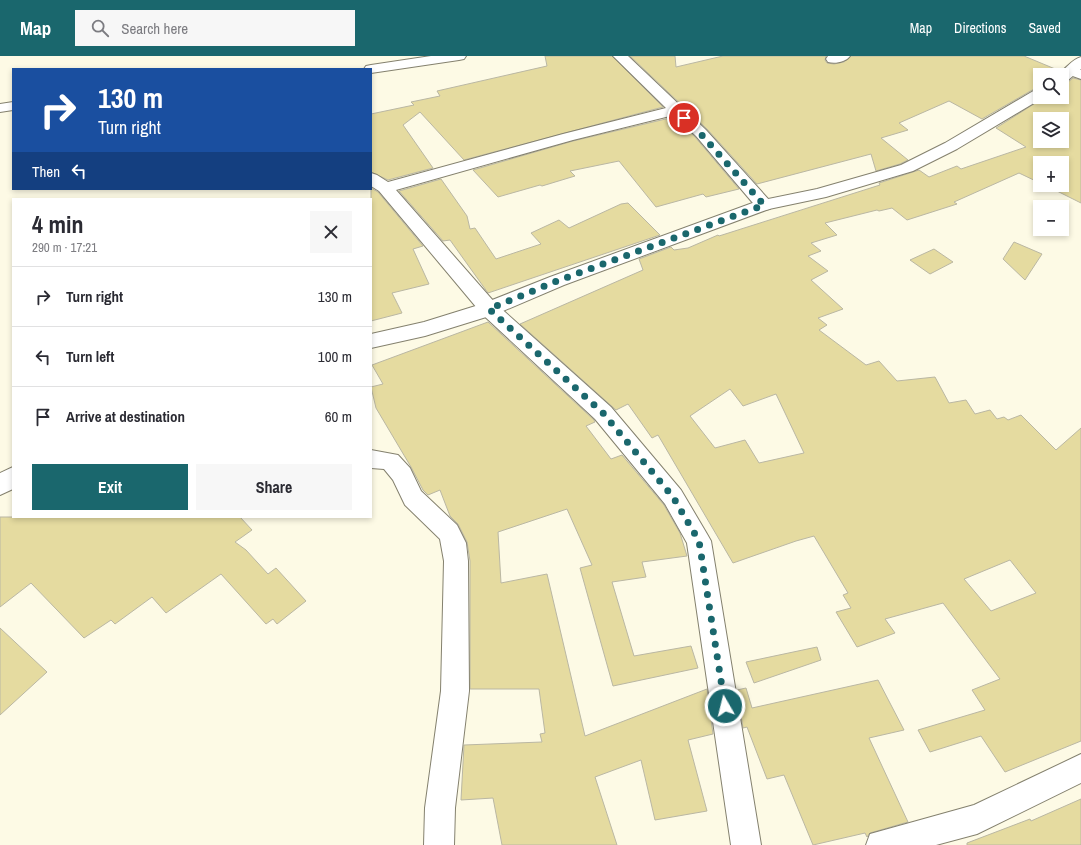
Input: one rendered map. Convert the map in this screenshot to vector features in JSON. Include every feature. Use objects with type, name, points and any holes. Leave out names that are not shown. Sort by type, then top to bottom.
[{"type":"street","points":[[372,69],[459,56]]},
{"type":"street","points":[[620,56],[700,133],[764,205]]},
{"type":"street","points":[[372,341],[425,329],[489,309],[557,281],[764,205],[820,193],[907,168],[951,146],[1033,97]]},
{"type":"street","points":[[0,108],[12,106]]},
{"type":"street","points":[[676,110],[378,183],[489,309],[603,413],[673,497],[699,541],[746,845]]},
{"type":"street","points":[[372,459],[390,461],[402,474],[413,498],[441,523],[449,532],[454,544],[456,561],[455,691],[440,808],[439,845]]},
{"type":"street","points":[[0,486],[12,477]]},
{"type":"street","points":[[881,845],[977,819],[1081,768]]},
{"type":"building","points":[[545,56],[612,56],[663,107],[464,160],[420,112],[403,125],[433,168],[388,180],[372,172],[372,114],[414,105],[411,102],[440,96],[437,91],[547,66]]},
{"type":"building","points":[[630,56],[675,56],[676,67],[723,56],[826,56],[825,60],[827,63],[834,64],[844,62],[851,56],[1024,56],[1053,68],[1033,68],[1033,90],[982,119],[949,101],[899,123],[908,130],[881,138],[908,160],[876,171],[871,154],[757,184],[707,129]]},
{"type":"building","points":[[1073,78],[1081,80],[1081,203],[1059,192],[1069,192],[1069,156],[1033,156],[1033,180],[1019,173],[954,202],[957,204],[907,220],[892,208],[879,211],[877,210],[825,223],[837,235],[811,243],[821,251],[808,256],[828,271],[811,280],[843,309],[818,318],[827,325],[819,330],[866,365],[879,361],[897,381],[935,377],[949,403],[966,400],[975,414],[990,410],[997,419],[1004,417],[1008,420],[1021,415],[1056,450],[1081,428],[1081,741],[1005,772],[981,736],[930,752],[918,730],[985,710],[972,690],[1000,679],[943,603],[885,619],[895,633],[857,647],[836,612],[851,608],[843,595],[848,593],[814,536],[733,563],[658,435],[652,438],[628,404],[616,410],[520,324],[643,270],[639,259],[671,247],[674,250],[688,248],[718,235],[719,236],[880,185],[879,183],[919,170],[929,177],[957,166],[961,169],[1026,147],[996,128],[1034,104],[1069,104],[1069,81]],"holes":[[[730,389],[743,406],[776,394],[804,453],[759,463],[745,440],[715,448],[690,416]],[[1010,560],[1036,593],[991,611],[964,579]]]},
{"type":"building","points":[[674,117],[695,137],[739,189],[706,197],[703,194],[656,207],[619,161],[570,171],[575,176],[498,197],[473,170],[573,141]]},
{"type":"building","points":[[441,179],[467,216],[470,229],[475,228],[496,259],[541,244],[531,233],[559,220],[569,228],[621,204],[628,203],[660,235],[488,293],[450,240],[443,241],[399,191]]},
{"type":"building","points":[[372,189],[378,192],[423,246],[413,249],[429,284],[392,293],[402,313],[372,321],[372,198]]},
{"type":"building","points":[[1014,242],[1042,254],[1025,280],[1003,259]]},
{"type":"building","points":[[934,249],[953,262],[930,274],[910,260]]},
{"type":"building","points":[[488,322],[594,420],[595,422],[586,426],[611,459],[622,455],[664,505],[680,533],[687,556],[642,562],[646,577],[612,582],[634,656],[691,646],[698,668],[613,686],[580,568],[592,565],[567,509],[498,532],[501,583],[547,574],[585,736],[707,689],[713,734],[688,740],[707,811],[655,820],[641,760],[595,777],[617,845],[502,845],[493,798],[461,800],[464,745],[542,742],[540,734],[545,733],[539,689],[470,689],[470,561],[467,542],[458,524],[450,516],[440,490],[428,495],[423,490],[376,408],[372,387],[383,384],[372,365]]},
{"type":"building","points":[[0,517],[241,518],[252,530],[235,542],[246,550],[268,574],[276,568],[306,601],[277,624],[273,619],[266,624],[221,574],[166,613],[152,597],[115,624],[111,620],[84,638],[31,583],[0,607]]},
{"type":"building","points":[[0,628],[47,672],[0,715]]},
{"type":"building","points":[[817,647],[821,660],[754,683],[746,662]]},
{"type":"building","points":[[878,680],[904,730],[869,738],[908,822],[870,833],[867,837],[865,833],[813,845],[784,775],[767,779],[747,727],[743,728],[737,690],[746,688],[752,708]]},
{"type":"building","points":[[1081,799],[1081,845],[967,845],[967,843],[1030,819],[1031,821]]},
{"type":"route","points":[[684,118],[700,133],[764,205],[557,281],[489,309],[603,413],[673,497],[699,541],[725,706]]}]
